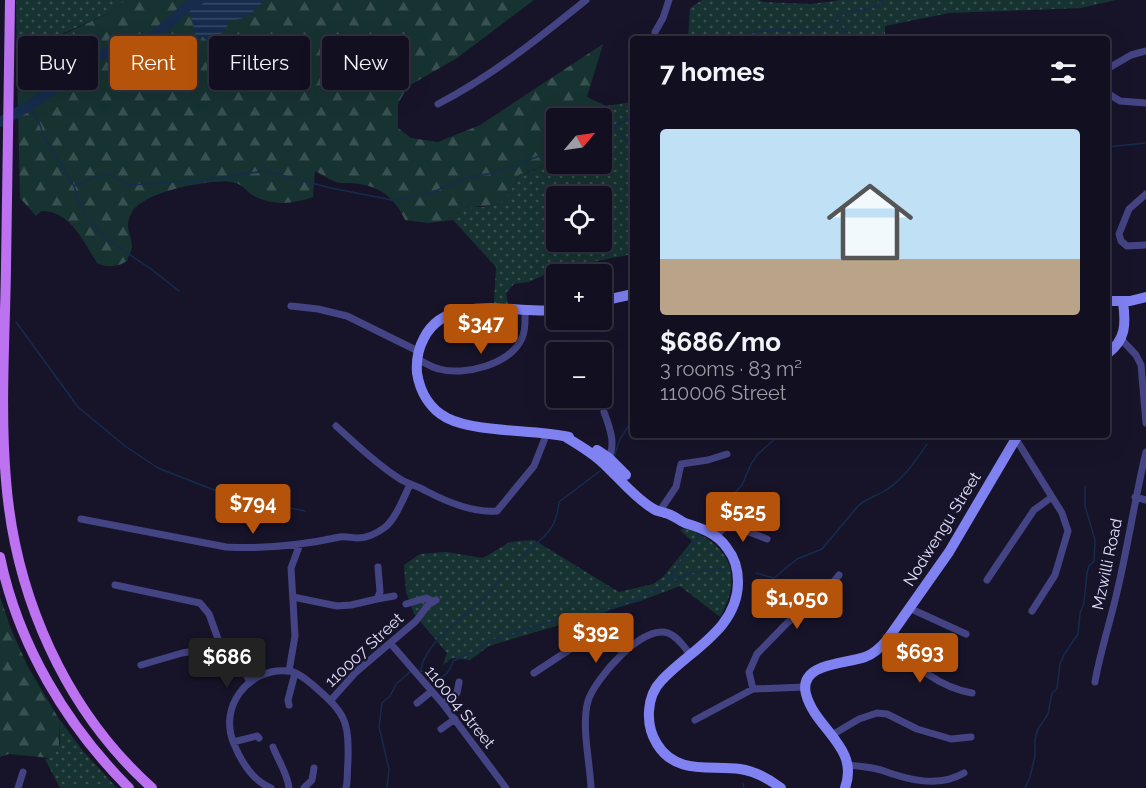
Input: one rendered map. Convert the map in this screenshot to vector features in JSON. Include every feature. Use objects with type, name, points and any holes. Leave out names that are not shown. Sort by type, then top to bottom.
[{"type":"main road","points":[[10,0],[3,438],[8,500],[20,567],[32,606],[49,648],[69,686],[111,746],[152,788]]},
{"type":"main road","points":[[0,557],[18,616],[37,662],[87,741],[129,788]]},
{"type":"street","points":[[438,104],[465,90],[514,57],[586,0]]},
{"type":"street","points":[[655,32],[669,0]]},
{"type":"street","points":[[1110,67],[1131,55],[1146,51]]},
{"type":"street","points":[[1110,95],[1120,101],[1146,103]]},
{"type":"street","points":[[1146,194],[1129,209],[1119,234],[1121,241],[1127,246],[1146,245]]},
{"type":"street","points":[[612,299],[630,295]]},
{"type":"street","points":[[1110,302],[1124,302],[1146,297]]},
{"type":"street","points":[[1110,352],[1121,339],[1125,326],[1124,302]]},
{"type":"street","points":[[291,306],[347,316],[446,370],[477,369],[492,364],[510,353],[521,340],[525,310]]},
{"type":"street","points":[[546,310],[483,308],[455,312],[434,325],[426,334],[418,355],[418,378],[425,397],[431,406],[446,417],[476,426],[564,436],[607,461],[637,497],[716,536],[733,556],[738,576],[738,588],[733,605],[717,632],[660,681],[651,702],[649,722],[657,744],[666,755],[677,762],[692,768],[751,771],[781,788]]},
{"type":"street","points":[[1121,339],[1136,355],[1141,365],[1146,423]]},
{"type":"street","points":[[604,412],[612,437],[612,451],[607,461]]},
{"type":"street","points":[[336,426],[382,466],[410,485],[470,508],[488,512],[497,511],[534,466],[547,433]]},
{"type":"street","name":"Nodwengu Street","points":[[805,687],[808,678],[815,671],[866,657],[887,640],[949,552],[1016,438]]},
{"type":"street","points":[[1018,438],[1066,522],[1068,531],[1054,575],[1032,611]]},
{"type":"street","name":"Mzwilli Road","points":[[1095,682],[1146,452]]},
{"type":"street","points":[[662,511],[676,487],[681,464],[708,460],[727,454]]},
{"type":"street","points":[[81,519],[226,547],[245,548],[323,542],[343,536],[358,538],[381,530],[389,522],[410,485]]},
{"type":"street","points":[[987,580],[1034,510],[1052,497]]},
{"type":"street","points":[[1135,497],[1146,500]]},
{"type":"street","points":[[716,536],[724,527],[734,526],[767,539]]},
{"type":"street","points":[[289,705],[296,636],[291,568],[300,544]]},
{"type":"street","points":[[377,599],[380,592],[378,567]]},
{"type":"street","points":[[753,689],[749,672],[757,654],[787,623],[828,589],[839,575]]},
{"type":"street","points":[[115,585],[200,603],[209,614],[221,647],[236,657],[249,681]]},
{"type":"street","points":[[294,597],[337,606],[394,596]]},
{"type":"street","name":"110007 Street","points":[[331,700],[356,672],[391,644],[434,601],[426,598],[406,604]]},
{"type":"street","points":[[909,609],[966,634]]},
{"type":"street","points":[[591,788],[586,724],[588,701],[597,683],[623,653],[640,641],[663,632],[675,637],[691,655]]},
{"type":"street","points":[[534,673],[590,636],[606,637],[623,653]]},
{"type":"street","points":[[887,640],[942,684],[972,693]]},
{"type":"street","name":"110004 Street","points":[[391,644],[443,704],[506,788]]},
{"type":"street","points":[[141,665],[190,651],[221,647]]},
{"type":"street","points":[[271,788],[252,774],[233,742],[228,728],[230,710],[234,700],[249,681],[267,673],[292,672],[307,680],[331,700],[343,717],[348,729],[346,788]]},
{"type":"street","points":[[443,704],[458,693],[459,682]]},
{"type":"street","points":[[695,720],[753,689],[805,687],[809,702],[844,753],[848,765],[848,781],[845,788]]},
{"type":"street","points":[[417,703],[432,691]]},
{"type":"street","points":[[832,735],[859,719],[877,713],[887,714],[917,729],[951,739],[971,737]]},
{"type":"street","points":[[441,729],[454,719]]},
{"type":"street","points":[[233,742],[257,736],[259,738]]},
{"type":"street","points":[[273,747],[278,763],[288,778],[289,788]]},
{"type":"street","points":[[848,765],[877,769],[909,781],[939,785],[946,784],[964,773]]},
{"type":"street","points":[[304,788],[312,780],[314,768]]},
{"type":"street","points":[[18,788],[23,772]]},
{"type":"green space","points":[[16,0],[126,0],[111,12],[60,36],[18,36],[17,65]]},
{"type":"green space","points":[[126,0],[534,0],[457,58],[409,86],[409,36],[322,36],[322,90],[405,90],[398,104],[398,128],[411,138],[438,142],[480,125],[603,44],[587,97],[606,108],[546,108],[546,164],[520,174],[505,199],[499,203],[467,209],[453,220],[428,223],[405,220],[394,202],[379,190],[362,184],[338,183],[315,171],[313,197],[291,202],[276,203],[261,199],[239,184],[231,182],[208,183],[177,188],[149,198],[139,205],[129,217],[128,226],[132,248],[127,261],[120,265],[105,266],[97,263],[68,221],[51,212],[41,211],[36,216],[20,198],[17,65],[18,90],[98,90],[98,36],[61,36],[111,12]]},
{"type":"green space","points":[[702,0],[758,0],[811,4],[841,0],[1116,0],[1081,8],[949,13],[885,26],[885,36],[688,36],[690,8]]},
{"type":"green space","points":[[630,102],[630,255],[582,264],[546,264],[546,274],[529,282],[514,284],[506,293],[508,305],[494,304],[496,267],[453,220],[469,208],[496,204],[510,191],[520,174],[546,164],[546,174],[612,174],[612,108],[606,108],[606,106]]},
{"type":"green space","points":[[685,528],[713,543],[728,563],[731,588],[720,617],[680,586],[640,601],[489,646],[470,660],[452,658],[443,665],[447,653],[414,614],[406,592],[404,565],[420,554],[446,552],[483,558],[510,542],[534,540],[619,592],[653,584],[663,577],[692,541],[680,530]]},
{"type":"green space","points":[[0,597],[28,667],[59,719],[59,748],[50,758],[9,754],[0,757]]},
{"type":"green space","points":[[59,719],[83,751],[117,788],[60,788],[45,759],[50,758],[60,744]]},
{"type":"water","points":[[187,0],[264,0],[248,15],[228,20],[228,25],[221,34],[209,36],[207,41],[202,36],[197,41]]},
{"type":"waterway","points":[[0,122],[29,106],[70,77],[89,59],[153,37],[188,6],[199,0]]},
{"type":"waterway","points":[[742,36],[758,31],[823,29],[846,12],[867,10],[879,4],[881,0]]},
{"type":"waterway","points":[[835,20],[850,36]]},
{"type":"waterway","points":[[29,106],[44,137],[74,186],[88,219],[108,240],[179,291]]},
{"type":"waterway","points":[[612,126],[630,119]]},
{"type":"waterway","points":[[613,126],[630,144]]},
{"type":"waterway","points":[[1110,147],[1146,143]]},
{"type":"waterway","points":[[74,186],[96,176],[111,175],[129,185],[204,180],[265,171],[331,188],[392,200],[428,194],[469,177],[493,173],[546,154]]},
{"type":"waterway","points":[[16,322],[78,407],[125,446],[158,468],[214,490],[305,511]]},
{"type":"waterway","points":[[614,457],[620,439],[630,424]]},
{"type":"waterway","points":[[706,525],[742,485],[757,455],[776,438]]},
{"type":"waterway","points":[[756,573],[774,578],[797,559],[822,549],[858,506],[898,481],[927,444]]},
{"type":"waterway","points":[[600,471],[559,502],[555,521],[547,534],[517,561],[487,595],[438,640],[429,650],[421,671],[441,677],[447,673],[453,661],[486,643],[511,633],[579,614],[597,615],[629,601],[637,600],[650,591],[662,588],[671,580],[694,572],[727,569]]},
{"type":"waterway","points":[[1025,788],[1035,756],[1035,739],[1038,729],[1048,714],[1052,693],[1057,689],[1060,664],[1078,634],[1087,573],[1094,561],[1095,540],[1085,506],[1085,487]]},
{"type":"waterway","points":[[668,580],[701,534]]},
{"type":"waterway","points":[[387,788],[389,769],[379,727],[382,703],[390,696],[397,683],[410,672]]},
{"type":"waterway","points":[[743,784],[744,788]]}]
